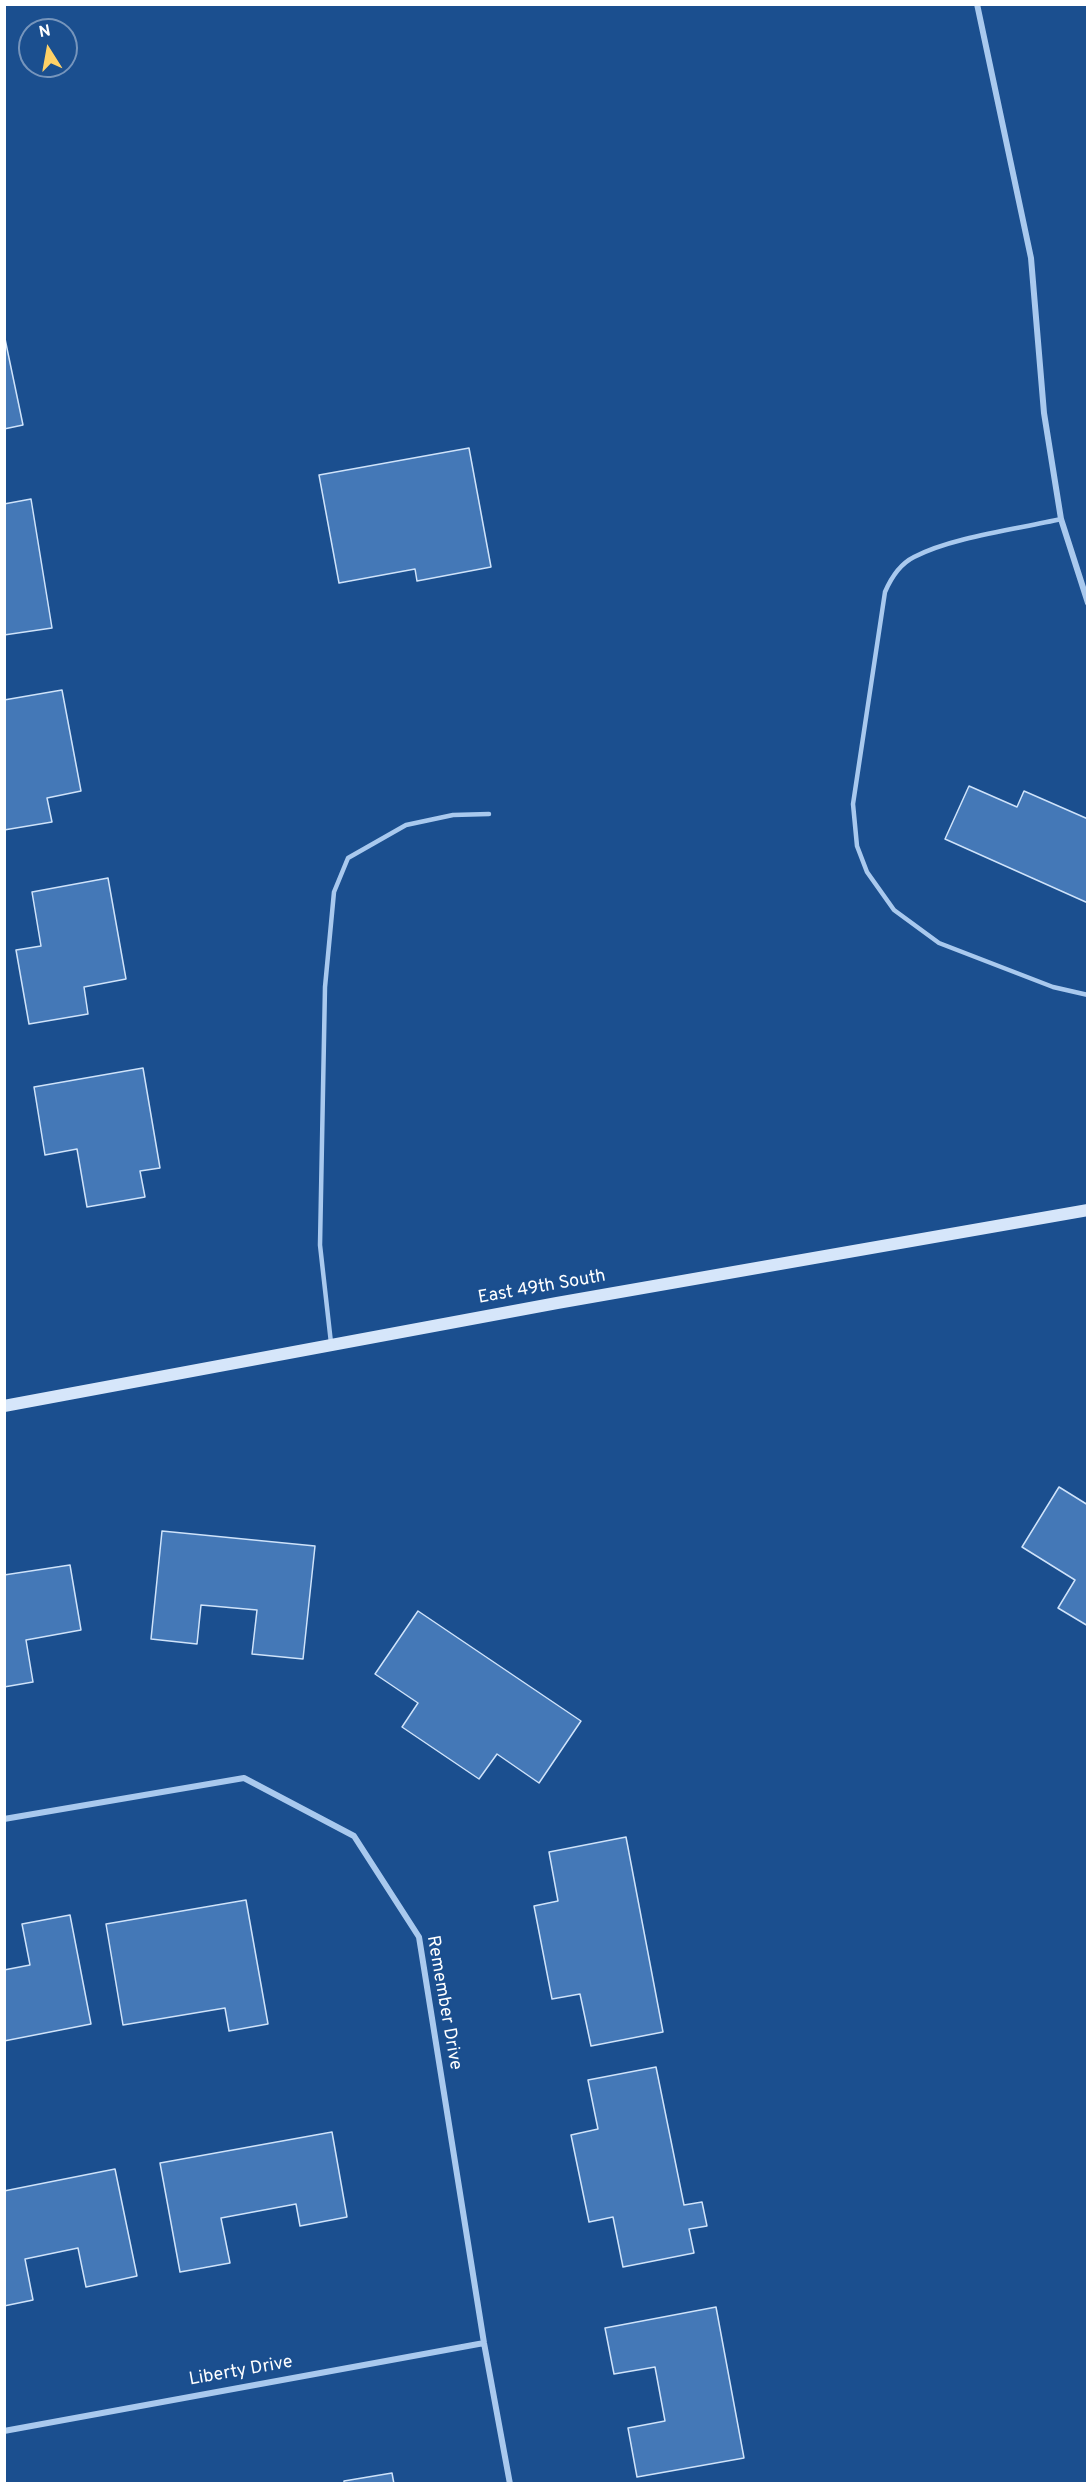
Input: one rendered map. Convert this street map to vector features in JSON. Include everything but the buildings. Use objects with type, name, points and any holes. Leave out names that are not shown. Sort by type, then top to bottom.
[{"type":"street","points":[[977,4],[1031,258],[1044,413],[1061,519],[1088,603]]},
{"type":"street","name":"East 49th South","points":[[4,1406],[546,1305],[1088,1210]]},
{"type":"street","name":"Remember Drive","points":[[4,1819],[244,1778],[354,1836],[419,1937],[484,2343],[510,2484]]},
{"type":"street","name":"Liberty Drive","points":[[4,2431],[484,2343]]},
{"type":"lane","points":[[1061,519],[947,544],[912,558],[892,576],[885,592],[853,804],[857,846],[867,872],[894,910],[939,944],[1053,987],[1088,995]]},
{"type":"lane","points":[[331,1346],[321,1245],[325,987],[334,892],[348,858],[406,825],[453,815],[489,814]]}]
